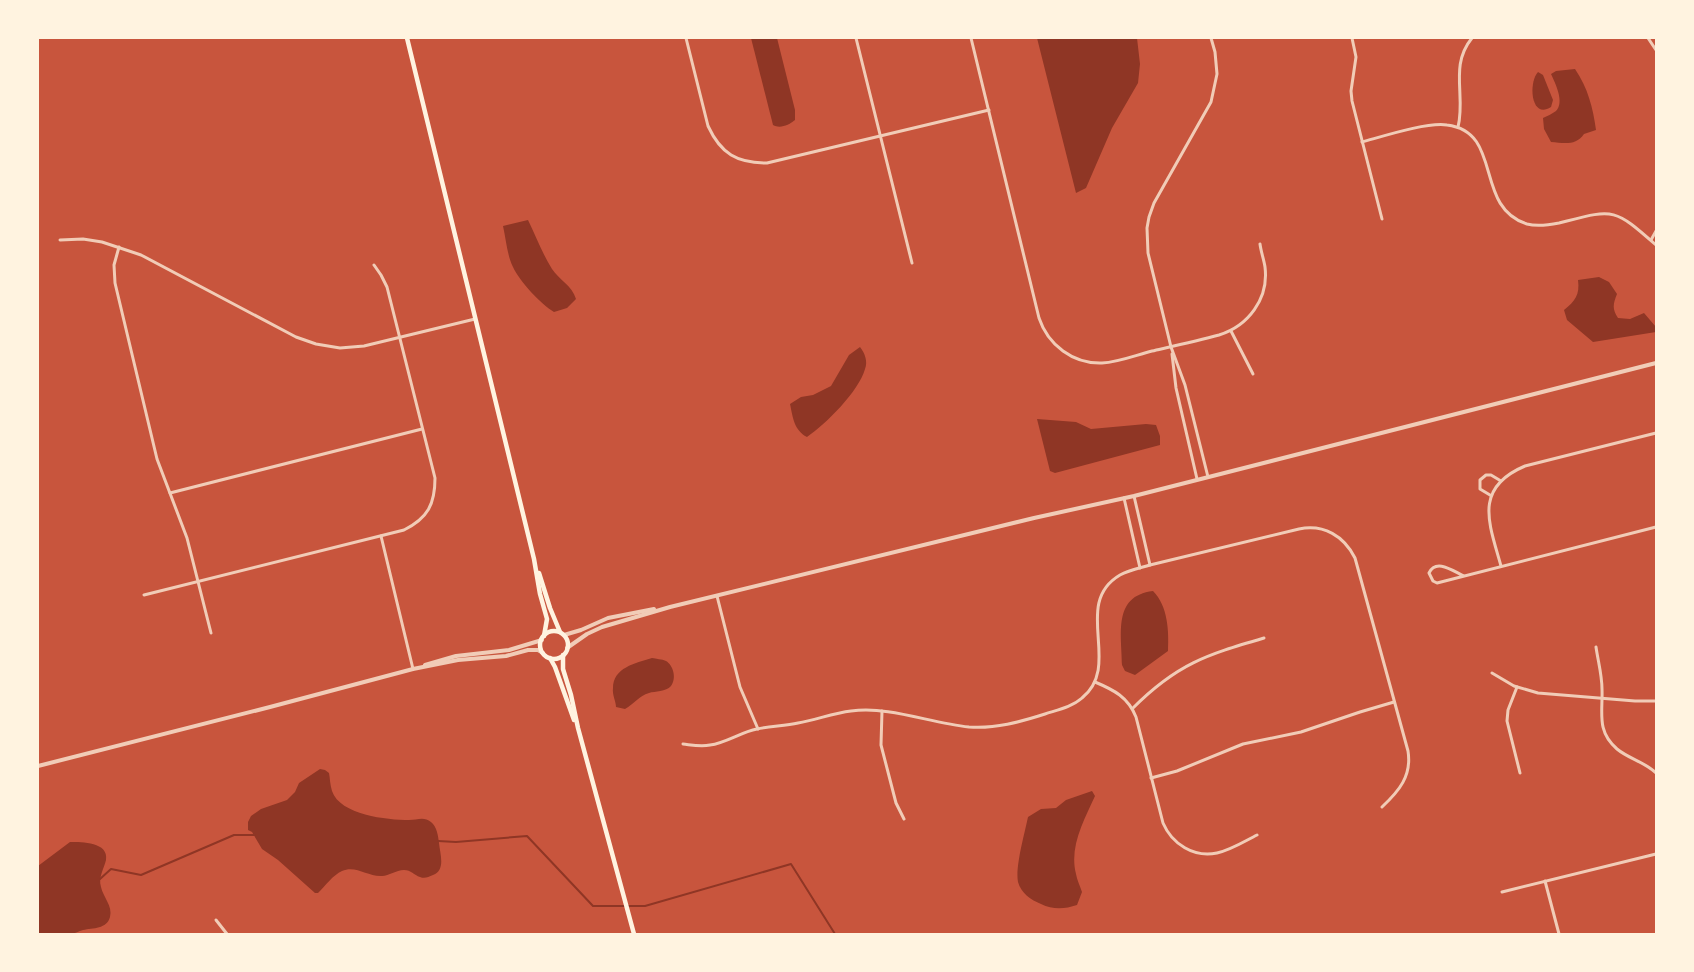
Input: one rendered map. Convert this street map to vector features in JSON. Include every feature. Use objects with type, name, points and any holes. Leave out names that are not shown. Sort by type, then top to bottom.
[{"type":"main road","points":[[407,38],[547,619],[540,644],[543,652],[555,667],[578,728]]},
{"type":"main road","points":[[534,560],[550,608],[566,639],[567,648],[563,655],[563,669],[572,695],[578,728],[634,934]]},
{"type":"main road","points":[[543,638],[551,631],[562,634]]},
{"type":"main road","points":[[550,658],[563,655]]},
{"type":"street","points":[[686,38],[713,138],[733,157],[750,163],[767,163],[989,110]]},
{"type":"street","points":[[856,38],[912,263]]},
{"type":"street","points":[[971,38],[1039,318],[1047,335],[1069,355],[1088,362],[1110,362],[1231,331],[1248,318],[1261,297],[1266,277],[1260,244]]},
{"type":"street","points":[[1208,477],[1148,254],[1147,228],[1157,194],[1211,102],[1216,74],[1215,52],[1211,38]]},
{"type":"street","points":[[1352,38],[1356,57],[1351,91],[1382,219]]},
{"type":"street","points":[[1458,128],[1461,114],[1459,63],[1466,45],[1472,38]]},
{"type":"street","points":[[1648,38],[1656,50]]},
{"type":"street","points":[[1362,142],[1433,125],[1447,124],[1471,135],[1480,145],[1493,191],[1507,213],[1517,220],[1528,225],[1539,226],[1599,213],[1610,213],[1632,223],[1656,245]]},
{"type":"street","points":[[1651,240],[1656,231]]},
{"type":"street","points":[[60,240],[83,239],[119,247],[141,255],[296,337],[316,344],[340,348],[364,346],[475,319]]},
{"type":"street","points":[[119,247],[114,265],[115,284],[158,459],[187,538],[211,633]]},
{"type":"street","points":[[144,595],[404,530],[421,520],[430,507],[435,492],[435,478],[387,287],[374,265]]},
{"type":"street","points":[[1231,331],[1253,374]]},
{"type":"street","points":[[1172,347],[1176,388],[1197,479]]},
{"type":"street","points":[[567,648],[602,627],[670,607],[1034,518],[1134,496],[1656,363]]},
{"type":"street","points":[[170,493],[422,429]]},
{"type":"street","points":[[1501,566],[1489,522],[1488,508],[1491,496],[1501,481],[1512,472],[1525,466],[1656,433]]},
{"type":"street","points":[[1491,496],[1482,492],[1480,480],[1486,475],[1491,475],[1501,481]]},
{"type":"street","points":[[1134,496],[1150,565]]},
{"type":"street","points":[[1124,498],[1140,568]]},
{"type":"street","points":[[683,744],[709,745],[758,729],[799,723],[850,711],[882,711],[963,726],[1001,726],[1028,720],[1074,704],[1087,693],[1095,682],[1100,665],[1097,619],[1099,599],[1115,578],[1150,565],[1302,528],[1319,528],[1332,533],[1347,545],[1354,558],[1408,751],[1408,766],[1403,785],[1382,807]]},
{"type":"street","points":[[1464,576],[1441,566],[1435,566],[1429,573],[1432,581],[1437,583],[1656,528]]},
{"type":"street","points":[[381,536],[413,669]]},
{"type":"street","points":[[717,595],[740,687],[758,729]]},
{"type":"street","points":[[562,634],[581,630],[608,618],[670,607]]},
{"type":"street","points":[[38,766],[270,707],[456,656],[509,650],[543,638]]},
{"type":"street","points":[[1133,708],[1159,683],[1190,663],[1264,638]]},
{"type":"street","points":[[1596,647],[1602,679],[1601,721],[1608,739],[1620,751],[1656,773]]},
{"type":"street","points":[[413,669],[458,660],[500,657],[528,650],[543,652]]},
{"type":"street","points":[[1492,673],[1517,687],[1541,693],[1641,702],[1656,701]]},
{"type":"street","points":[[1095,682],[1117,692],[1133,708],[1164,826],[1172,838],[1182,847],[1200,854],[1215,854],[1257,835]]},
{"type":"street","points":[[1517,687],[1508,710],[1507,721],[1520,773]]},
{"type":"street","points":[[1151,778],[1177,771],[1243,744],[1301,732],[1360,711],[1394,702]]},
{"type":"street","points":[[882,711],[881,745],[896,803],[904,819]]},
{"type":"street","points":[[1502,892],[1656,854]]},
{"type":"street","points":[[1545,882],[1559,934]]},
{"type":"street","points":[[216,920],[227,934]]},
{"type":"shaded area","points":[[751,38],[777,38],[795,110],[795,120],[787,125],[779,127],[773,125]]},
{"type":"shaded area","points":[[1037,38],[1137,38],[1140,64],[1138,83],[1112,128],[1086,188],[1076,193]]},
{"type":"shaded area","points":[[1575,69],[1589,98],[1596,130],[1584,134],[1573,142],[1551,142],[1544,129],[1543,118],[1556,111],[1560,103],[1551,74],[1556,71]]},
{"type":"shaded area","points":[[1538,72],[1543,75],[1553,100],[1551,107],[1544,110],[1535,105],[1533,98],[1533,84]]},
{"type":"shaded area","points":[[528,220],[552,269],[574,294],[576,299],[567,308],[554,312],[526,286],[513,267],[503,226]]},
{"type":"shaded area","points":[[1599,277],[1609,282],[1617,294],[1614,306],[1618,318],[1630,319],[1644,313],[1656,327],[1656,332],[1593,342],[1567,320],[1564,310],[1576,297],[1578,280]]},
{"type":"shaded area","points":[[860,347],[865,355],[866,363],[862,378],[832,416],[807,437],[797,427],[790,404],[801,397],[813,395],[831,386],[849,355]]},
{"type":"shaded area","points":[[1037,419],[1076,422],[1091,429],[1156,425],[1160,445],[1055,473],[1050,471]]},
{"type":"shaded area","points":[[1153,591],[1165,611],[1168,651],[1135,675],[1125,671],[1122,665],[1122,619],[1131,600],[1140,594]]},
{"type":"shaded area","points":[[652,658],[664,660],[671,665],[674,676],[671,686],[645,694],[625,709],[616,707],[613,691],[617,676],[626,667]]},
{"type":"shaded area","points":[[320,769],[329,773],[332,791],[337,799],[354,811],[377,817],[400,820],[423,819],[431,822],[437,831],[441,857],[441,866],[437,873],[423,878],[406,870],[382,876],[352,869],[335,875],[318,893],[315,893],[262,849],[252,832],[248,830],[251,816],[261,809],[287,800],[295,792],[299,783]]},
{"type":"shaded area","points":[[1092,791],[1095,796],[1079,834],[1074,854],[1076,874],[1082,892],[1077,905],[1054,908],[1037,902],[1024,893],[1019,886],[1017,876],[1028,817],[1041,809],[1056,808],[1066,800]]},
{"type":"shaded area","points":[[70,842],[94,844],[106,854],[100,883],[109,905],[110,917],[103,926],[73,934],[38,934],[38,866]]},
{"type":"waterway","points":[[100,879],[111,869],[141,875],[234,835],[255,835]]},
{"type":"waterway","points":[[438,841],[456,842],[527,836],[593,906],[645,906],[791,864],[835,934]]}]
